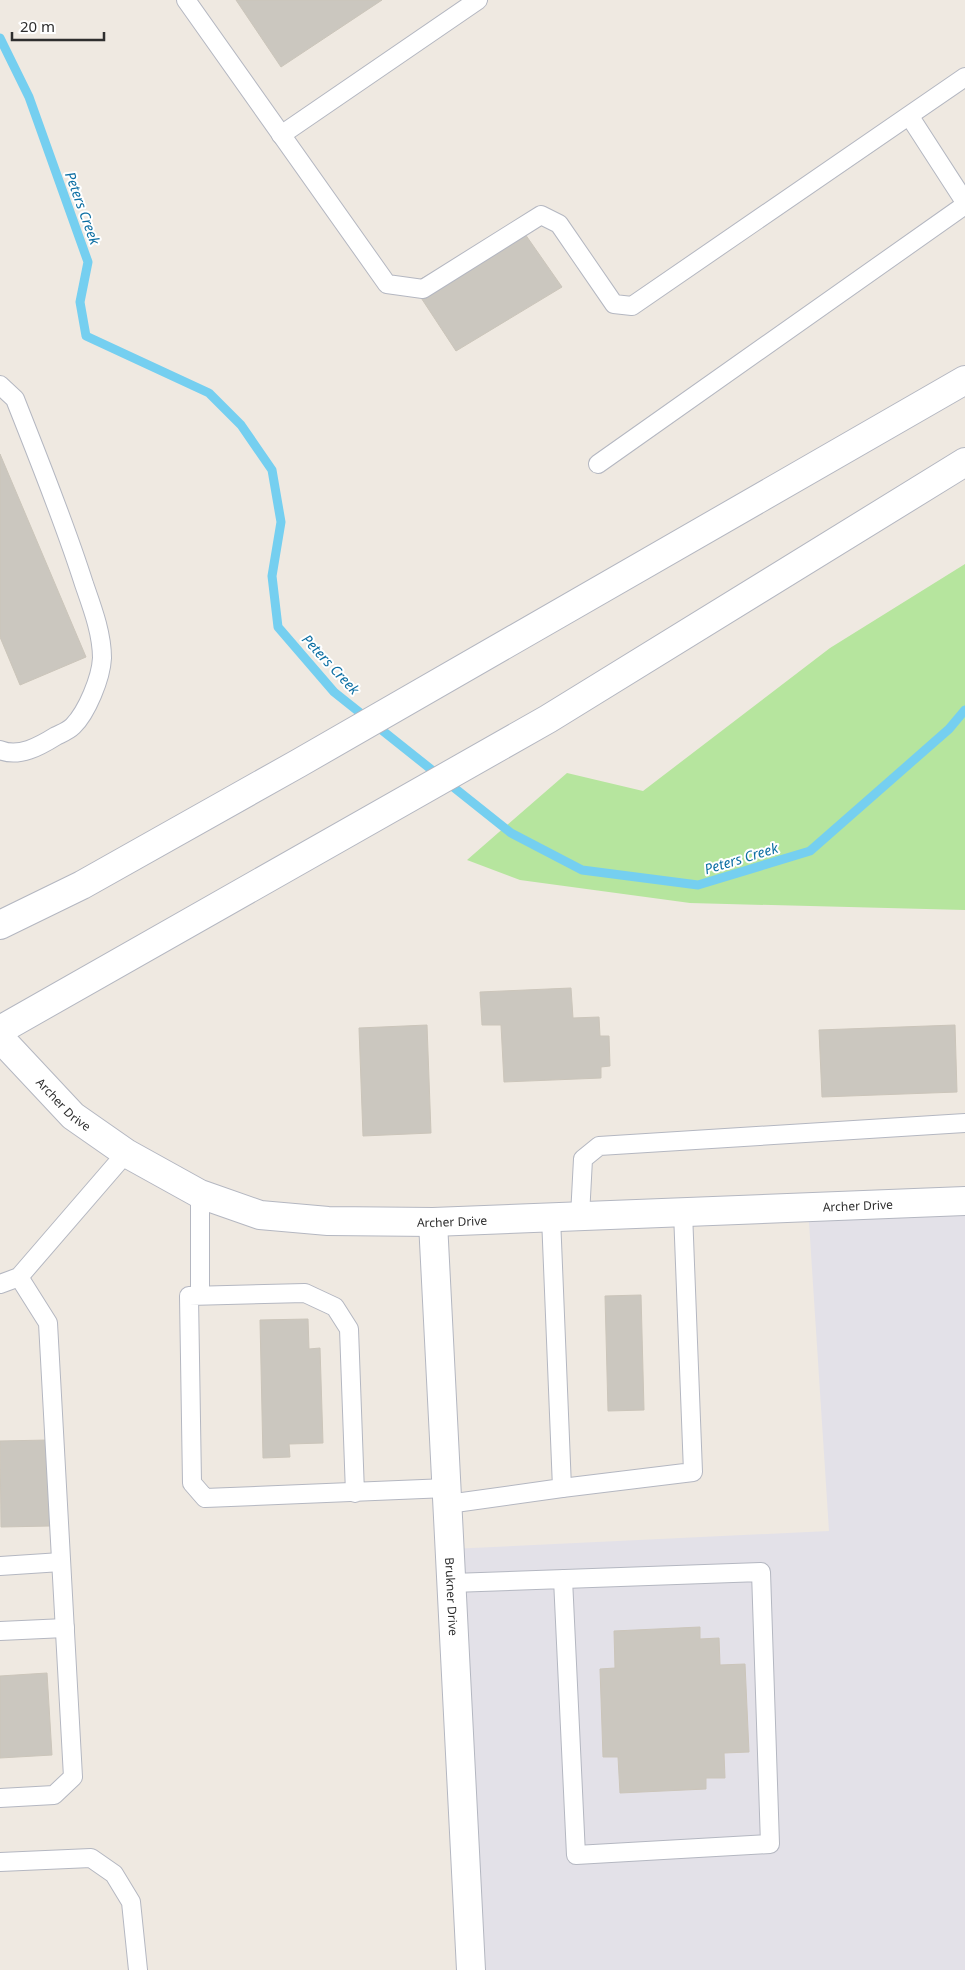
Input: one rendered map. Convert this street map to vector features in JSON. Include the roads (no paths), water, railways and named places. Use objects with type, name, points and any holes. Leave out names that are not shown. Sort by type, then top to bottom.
[{"type":"main road","points":[[0,925],[82,885],[299,763],[965,380]]},
{"type":"main road","points":[[0,1030],[548,719],[965,462]]},
{"type":"main road","name":"Archer Drive","points":[[0,1038],[72,1116],[126,1153],[200,1194],[260,1215],[328,1221],[433,1222],[965,1201]]},
{"type":"main road","name":"Brukner Drive","points":[[433,1222],[471,1970]]},
{"type":"lane","points":[[186,0],[387,284],[423,289],[541,215],[560,224],[614,304],[632,306],[910,117],[965,77]]},
{"type":"lane","points":[[281,135],[478,0]]},
{"type":"lane","points":[[598,464],[965,203],[910,117]]},
{"type":"lane","points":[[0,385],[15,399],[69,535],[98,626],[102,658],[96,685],[84,711],[72,727],[47,742],[22,752],[9,754],[0,750]]},
{"type":"lane","points":[[580,1216],[583,1159],[599,1146],[965,1123]]},
{"type":"lane","points":[[0,1284],[19,1277],[126,1153]]},
{"type":"lane","points":[[200,1194],[200,1295]]},
{"type":"lane","points":[[355,1493],[349,1329],[335,1307],[305,1293],[189,1296],[192,1483],[205,1498],[355,1493],[447,1496],[562,1488],[693,1472],[683,1212]]},
{"type":"lane","points":[[551,1217],[562,1488]]},
{"type":"lane","points":[[0,1798],[54,1795],[72,1777],[48,1323],[19,1277]]},
{"type":"lane","points":[[0,1566],[61,1562]]},
{"type":"lane","points":[[452,1582],[761,1572],[770,1844],[576,1855],[563,1579]]},
{"type":"lane","points":[[0,1631],[65,1628]]},
{"type":"lane","points":[[0,1862],[91,1858],[114,1874],[132,1902],[138,1970]]},
{"type":"waterway","name":"Peters Creek","points":[[0,38],[29,97],[88,262],[80,302],[86,336],[209,393],[241,425],[272,470],[281,522],[272,576],[278,627],[334,692],[511,833],[582,870],[698,885],[810,851],[949,729],[965,710]]}]
